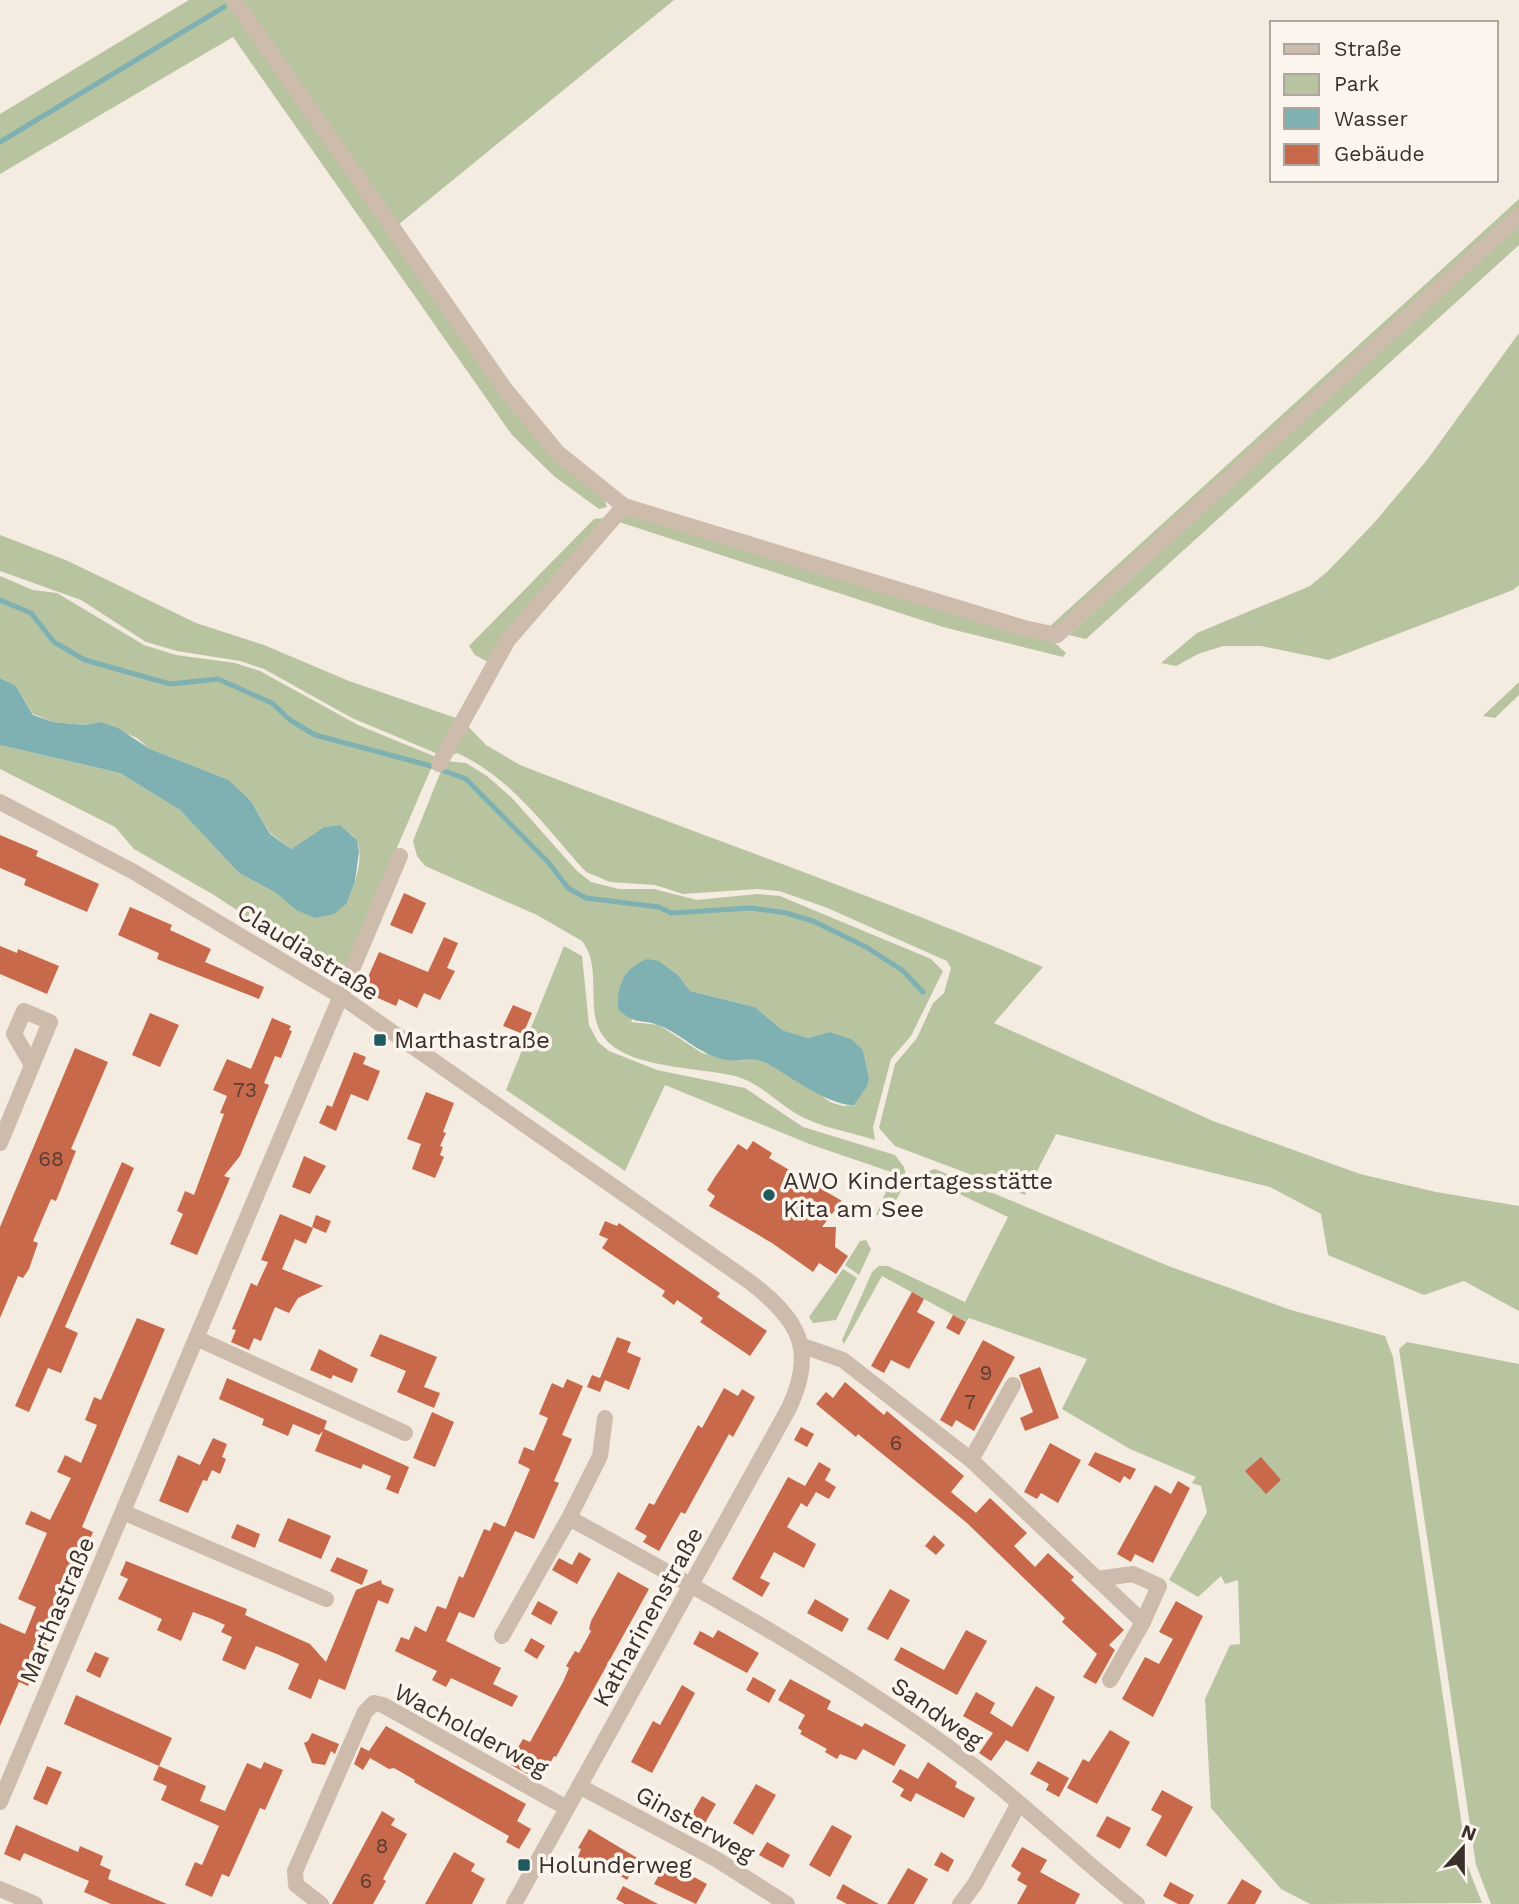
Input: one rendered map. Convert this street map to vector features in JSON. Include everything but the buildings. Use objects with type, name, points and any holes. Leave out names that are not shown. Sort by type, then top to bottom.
[{"type":"street","points":[[234,0],[505,389],[558,453],[624,506],[1024,628],[1057,635],[1519,216]]},
{"type":"street","points":[[439,764],[508,640],[624,506]]},
{"type":"street","name":"Claudiastraße","points":[[0,802],[134,872],[342,997],[750,1282],[777,1303],[803,1346]]},
{"type":"street","name":"Marthastraße","points":[[0,1802],[401,856]]},
{"type":"street","points":[[0,1143],[32,1065]]},
{"type":"street","points":[[196,1338],[405,1433]]},
{"type":"street","points":[[803,1346],[843,1360],[971,1460],[1143,1622]]},
{"type":"street","name":"Katharinenstraße","points":[[514,1904],[565,1807],[692,1585],[799,1387],[804,1361],[803,1346]]},
{"type":"street","points":[[971,1460],[1013,1385]]},
{"type":"street","points":[[502,1636],[569,1518],[600,1456],[605,1418]]},
{"type":"street","points":[[123,1512],[326,1599]]},
{"type":"street","name":"Sandweg","points":[[569,1518],[692,1585],[824,1663],[972,1765],[1137,1904]]},
{"type":"street","points":[[1097,1579],[1133,1574],[1160,1586],[1111,1680]]},
{"type":"street","name":"Wacholderweg","points":[[321,1904],[296,1885],[295,1871],[365,1712],[373,1703],[383,1705],[565,1807]]},
{"type":"street","name":"Ginsterweg","points":[[579,1786],[716,1858],[787,1904]]},
{"type":"street","points":[[960,1904],[1018,1805]]},
{"type":"street","points":[[0,1889],[35,1904]]},
{"type":"green space","points":[[189,0],[227,0],[512,410],[555,456],[602,493],[607,507],[599,509],[555,477],[512,435],[233,37],[0,174],[0,114]]},
{"type":"green space","points":[[243,0],[674,0],[399,224]]},
{"type":"green space","points":[[1519,199],[1519,209],[1060,626],[1048,628]]},
{"type":"green space","points":[[1519,225],[1519,245],[1086,639],[1069,635]]},
{"type":"green space","points":[[1519,333],[1519,585],[1513,590],[1329,660],[1261,646],[1223,646],[1198,654],[1176,666],[1161,663],[1197,633],[1310,586],[1328,571],[1374,523],[1427,460]]},
{"type":"green space","points":[[626,510],[1053,641],[1066,653],[1063,657],[943,627],[616,521]]},
{"type":"green space","points":[[603,518],[488,662],[475,655],[469,646],[594,519]]},
{"type":"green space","points":[[0,535],[68,561],[196,623],[264,645],[349,681],[456,718],[438,754],[352,718],[264,669],[240,661],[177,651],[146,642],[81,600],[0,571]]},
{"type":"green space","points":[[0,576],[33,590],[57,593],[144,645],[176,655],[235,663],[260,671],[358,725],[436,757],[343,973],[334,974],[214,895],[134,849],[115,827],[0,769],[0,745],[120,773],[180,810],[239,873],[276,893],[296,910],[347,903],[355,881],[359,848],[356,839],[340,825],[324,827],[291,849],[270,833],[251,801],[229,780],[150,749],[137,738],[100,722],[84,725],[53,722],[33,714],[16,686],[0,678]]},
{"type":"green space","points":[[1519,682],[1519,695],[1495,718],[1483,716]]},
{"type":"green space","points":[[464,722],[486,745],[520,765],[848,889],[1043,967],[994,1023],[1213,1121],[1360,1174],[1436,1192],[1519,1206],[1519,1311],[1464,1281],[1424,1295],[1328,1255],[1321,1214],[1270,1187],[1056,1134],[1025,1195],[895,1146],[879,1128],[895,1064],[917,1038],[933,1003],[944,993],[951,968],[947,961],[825,907],[779,891],[757,889],[683,894],[655,885],[610,882],[586,872],[527,805],[495,776],[457,753],[448,757]]},
{"type":"green space","points":[[445,761],[466,763],[487,776],[512,798],[576,870],[591,882],[619,889],[654,889],[697,900],[757,894],[780,896],[931,959],[943,971],[911,1036],[891,1059],[873,1127],[875,1140],[809,1120],[755,1085],[735,1076],[668,1066],[619,1051],[600,1031],[594,1006],[592,965],[582,941],[537,915],[425,866],[417,856],[413,841]],"holes":[[[659,961],[678,975],[690,991],[755,1007],[782,1030],[808,1038],[829,1032],[863,1050],[869,1078],[854,1105],[843,1106],[830,1102],[810,1087],[759,1059],[736,1061],[702,1053],[659,1025],[631,1022]]]},
{"type":"green space","points":[[564,946],[582,956],[589,1025],[598,1042],[609,1051],[657,1070],[745,1088],[803,1127],[895,1155],[904,1167],[907,1180],[888,1215],[876,1215],[894,1173],[812,1145],[665,1085],[625,1171],[506,1090]]},
{"type":"green space","points":[[935,1169],[1171,1267],[1291,1310],[1385,1336],[1393,1357],[1468,1867],[1482,1903],[1310,1904],[1281,1889],[1211,1808],[1205,1699],[1230,1645],[1240,1644],[1238,1580],[1225,1584],[1221,1576],[1198,1597],[1169,1580],[1207,1512],[1201,1486],[1192,1483],[1196,1477],[1130,1449],[1062,1409],[1087,1359],[969,1318],[966,1322],[882,1276],[844,1344],[842,1340],[872,1272],[879,1266],[888,1266],[965,1302],[1008,1217],[934,1182],[929,1192],[915,1184],[922,1173]]},
{"type":"green space","points":[[866,1240],[871,1249],[859,1275],[845,1265],[860,1241]]},
{"type":"green space","points":[[843,1269],[857,1278],[836,1320],[813,1323],[809,1317]]},
{"type":"green space","points":[[1407,1342],[1519,1364],[1519,1904],[1491,1904],[1476,1865],[1399,1349]]},
{"type":"water","points":[[0,678],[16,686],[33,715],[53,722],[84,725],[100,722],[118,728],[150,749],[229,780],[251,801],[270,834],[291,849],[324,827],[340,825],[357,840],[359,852],[355,881],[347,903],[334,914],[315,918],[296,910],[276,893],[239,873],[180,810],[120,773],[0,745]]},
{"type":"water","points":[[647,959],[659,961],[678,975],[690,991],[755,1007],[782,1030],[808,1038],[829,1032],[851,1039],[863,1050],[869,1078],[867,1086],[854,1105],[834,1101],[763,1061],[718,1058],[661,1026],[629,1018],[618,1009],[621,985],[627,972]]},
{"type":"waterway","points":[[0,142],[224,7]]},
{"type":"waterway","points":[[0,600],[31,613],[54,642],[85,660],[170,684],[218,679],[272,703],[290,720],[315,735],[431,766],[466,779],[548,862],[568,888],[586,898],[659,907],[671,913],[751,908],[786,913],[813,921],[866,947],[902,970],[923,992]]},
{"type":"place","name":"Marthastraße","points":[[380,1040]]},
{"type":"place","name":"AWO Kindertagesstätte Kita am See","points":[[769,1195]]},
{"type":"place","name":"Holunderweg","points":[[524,1865]]}]
